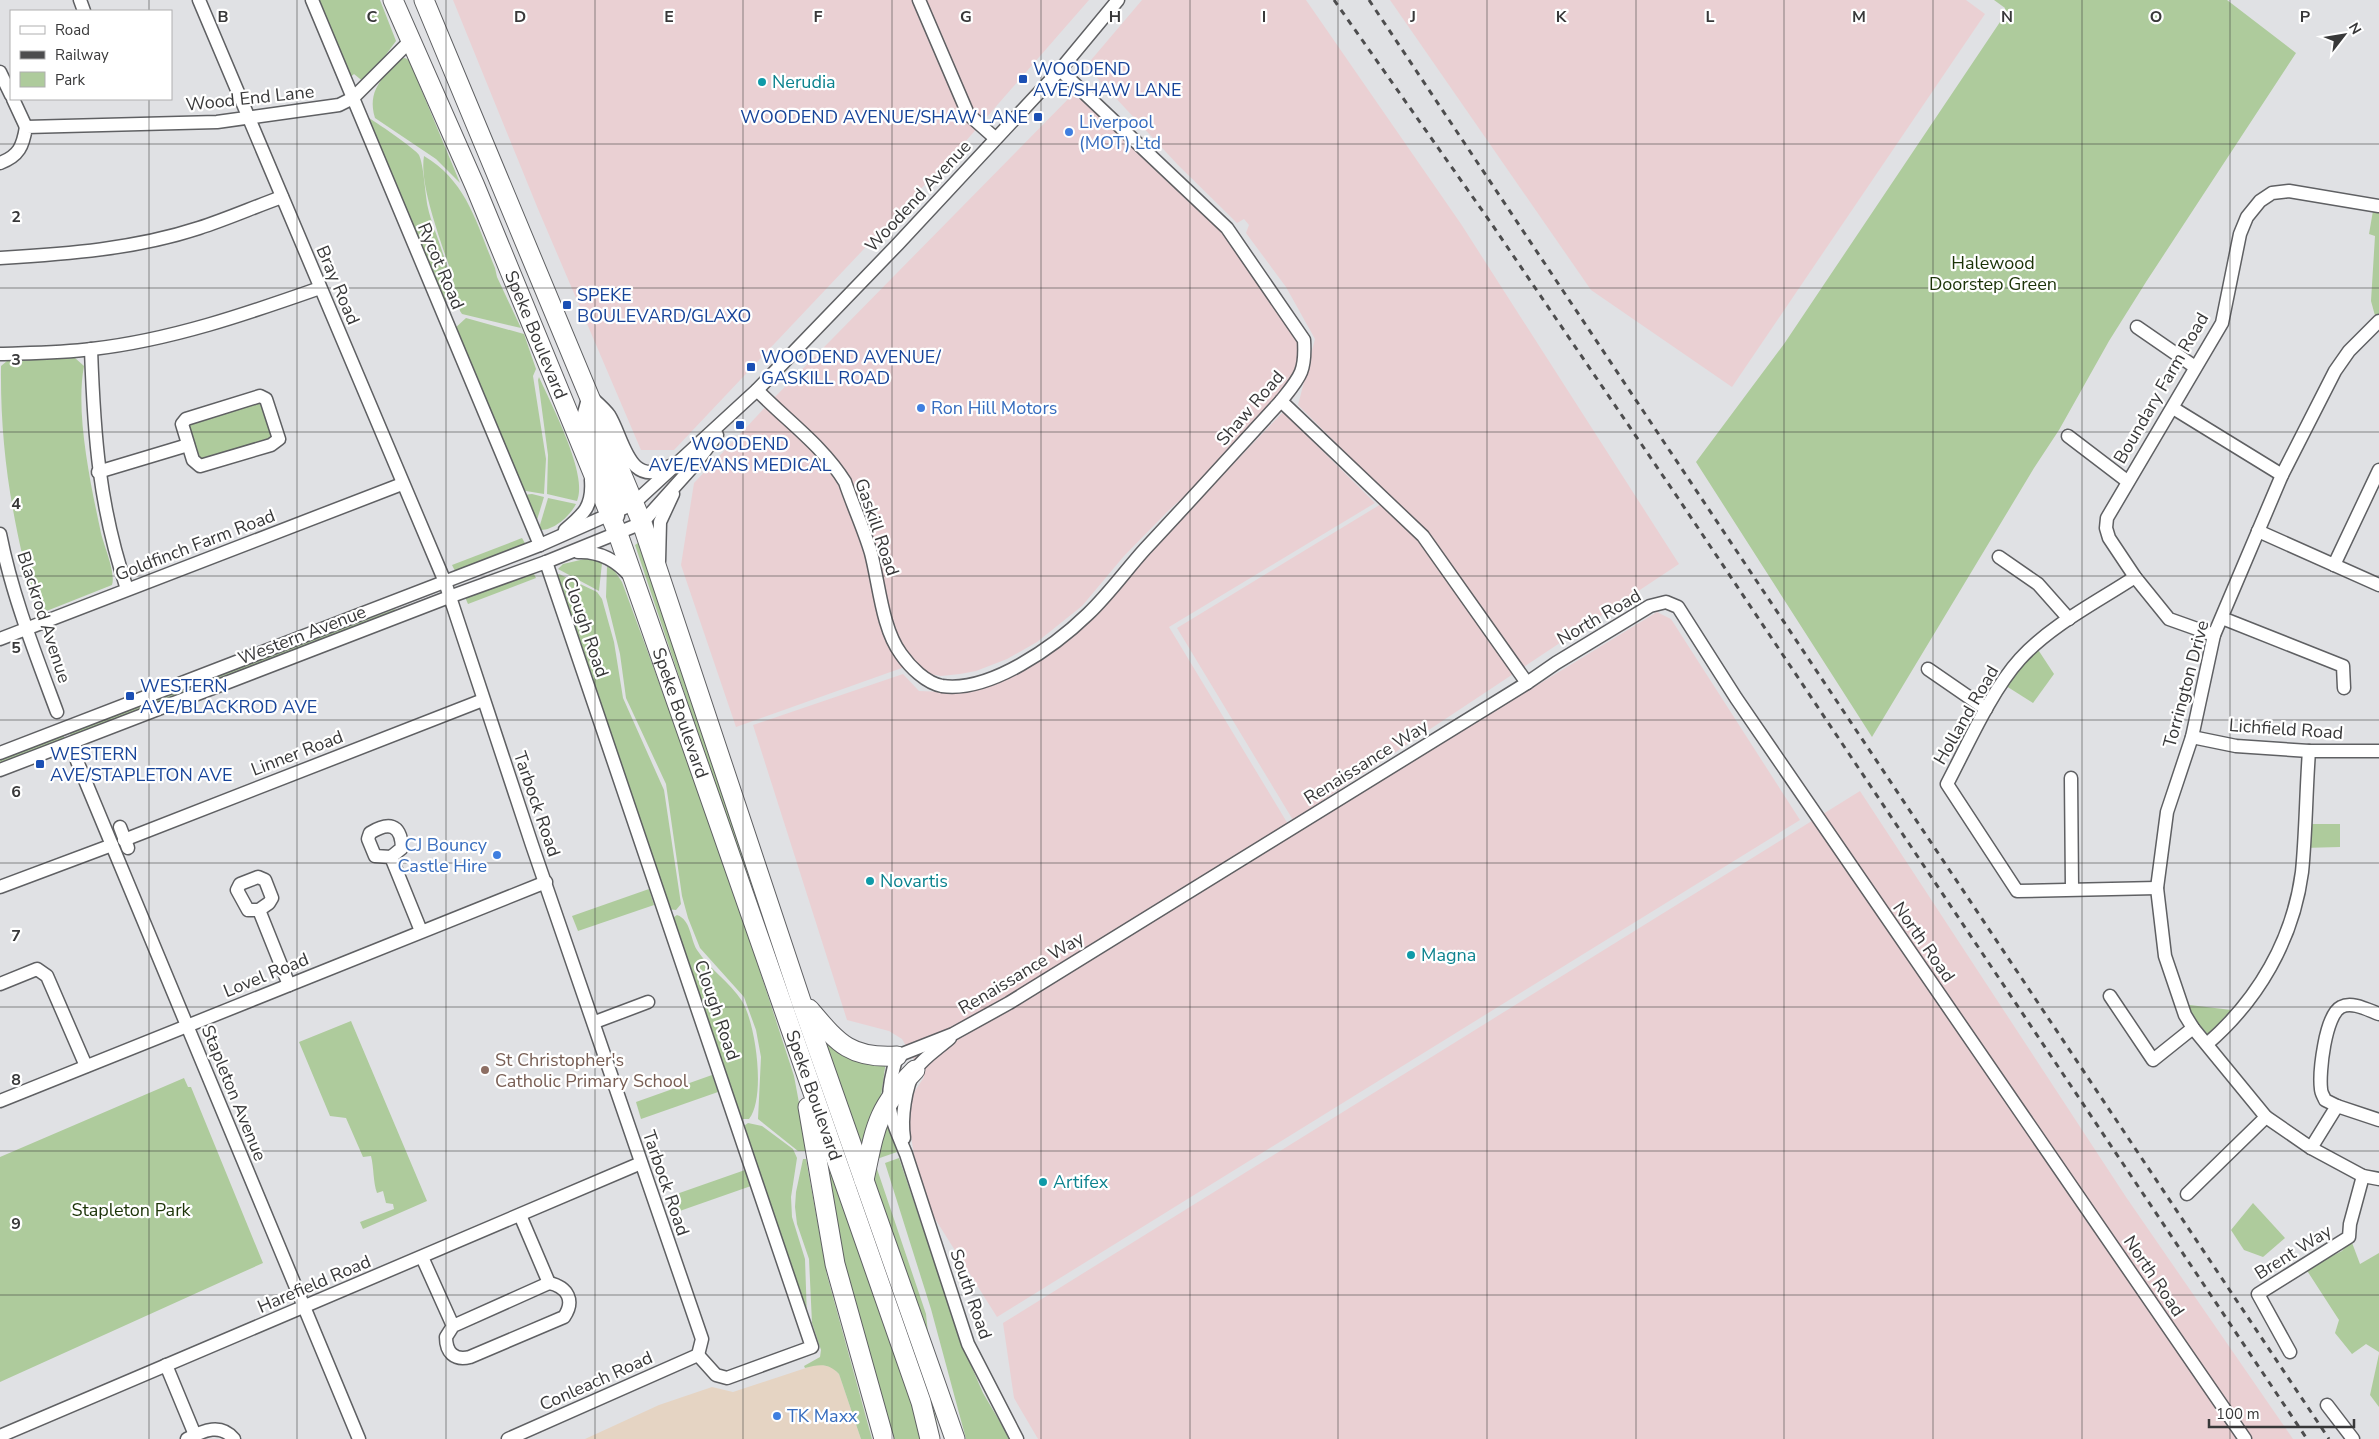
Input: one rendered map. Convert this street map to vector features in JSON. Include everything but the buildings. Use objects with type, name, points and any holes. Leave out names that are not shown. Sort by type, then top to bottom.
[{"type":"highway","name":"Speke Boulevard","points":[[393,0],[475,186],[591,469],[620,509],[662,582],[802,1001],[954,1437]]},
{"type":"highway","name":"Speke Boulevard","points":[[424,0],[589,396],[620,509],[630,528],[634,582],[801,1064],[921,1402],[930,1439]]},
{"type":"highway","points":[[410,41],[437,31]]},
{"type":"highway","points":[[802,1001],[830,1033],[854,1052],[877,1057],[897,1056]]},
{"type":"highway","points":[[801,1064],[835,1264],[884,1439]]},
{"type":"highway","points":[[864,1180],[876,1124],[887,1101],[915,1070]]},
{"type":"street","name":"Bray Road","points":[[199,0],[445,582],[449,597]]},
{"type":"street","name":"Rycot Road","points":[[312,0],[546,543]]},
{"type":"street","name":"Woodend Avenue","points":[[620,509],[680,460],[757,390],[898,244],[1060,70],[1118,0]]},
{"type":"street","points":[[925,2],[968,114],[995,138]]},
{"type":"street","name":"Wood End Lane","points":[[26,127],[217,122],[339,105],[353,98],[410,41]]},
{"type":"street","name":"Shaw Road","points":[[941,686],[972,684],[1012,668],[1044,650],[1088,614],[1133,562],[1281,401],[1301,377],[1305,357],[1304,340],[1227,228],[1060,70]]},
{"type":"street","points":[[0,72],[10,93]]},
{"type":"street","points":[[0,163],[12,158],[19,151],[23,143],[26,127],[13,100]]},
{"type":"street","name":"Boundary Farm Road","points":[[2214,635],[2169,619],[2136,577],[2109,538],[2106,518],[2222,323],[2240,234],[2247,217],[2260,201],[2272,193],[2289,191],[2379,206]]},
{"type":"street","points":[[0,258],[74,254],[136,244],[199,228],[282,197]]},
{"type":"street","points":[[0,354],[91,349],[154,339],[212,324],[320,288]]},
{"type":"street","name":"Torrington Drive","points":[[2379,321],[2348,351],[2334,371],[2282,476],[2214,635],[2192,737],[2167,812],[2157,888],[2165,956],[2185,1016],[2193,1028],[2266,1117],[2311,1148],[2364,1176],[2379,1180]]},
{"type":"street","points":[[2136,327],[2195,367]]},
{"type":"street","points":[[91,349],[98,472],[109,533],[127,589]]},
{"type":"street","name":"Gaskill Road","points":[[757,390],[801,431],[838,472],[844,482],[870,553],[889,629],[900,654],[922,677],[941,686]]},
{"type":"street","points":[[260,396],[266,399],[279,439],[271,445],[200,466],[193,460],[188,445],[182,424],[186,419],[260,396]]},
{"type":"street","points":[[589,396],[608,414],[630,460],[640,470],[650,473],[660,472],[680,460]]},
{"type":"street","points":[[1281,401],[1423,536],[1528,684]]},
{"type":"street","points":[[2173,408],[2282,476]]},
{"type":"street","name":"Woodend Avenue","points":[[630,528],[695,464],[737,409]]},
{"type":"street","points":[[2068,436],[2127,482]]},
{"type":"street","points":[[98,472],[188,445]]},
{"type":"street","points":[[662,582],[660,522],[670,498],[695,464]]},
{"type":"street","points":[[546,543],[588,507],[592,497],[591,469]]},
{"type":"street","points":[[2334,565],[2379,470]]},
{"type":"street","name":"Goldfinch Farm Road","points":[[0,639],[402,484]]},
{"type":"street","name":"Western Avenue","points":[[0,753],[546,543],[620,509]]},
{"type":"street","points":[[630,528],[630,541],[662,634],[657,649]]},
{"type":"street","name":"Western Avenue","points":[[0,770],[449,597],[570,553],[630,528]]},
{"type":"street","points":[[2258,531],[2379,585]]},
{"type":"street","name":"Blackrod Avenue","points":[[0,534],[5,560],[26,629],[57,712]]},
{"type":"street","points":[[570,553],[598,553],[624,570],[634,582]]},
{"type":"street","points":[[1999,557],[2038,584],[2069,619]]},
{"type":"street","name":"Clough Road","points":[[546,562],[812,1348],[727,1378],[716,1375],[698,1355]]},
{"type":"street","name":"Holland Road","points":[[2136,577],[2069,619],[2030,649],[2018,661],[1986,709],[1947,784],[2017,891],[2072,888],[2157,888]]},
{"type":"street","name":"Tarbock Road","points":[[449,597],[640,1163],[702,1339],[698,1355]]},
{"type":"street","name":"North Road","points":[[1528,684],[1564,658],[1650,606],[1666,602],[1678,607],[1741,706],[2244,1439]]},
{"type":"street","points":[[2222,618],[2343,666],[2344,688]]},
{"type":"street","points":[[1928,669],[1986,709]]},
{"type":"street","name":"Renaissance Way","points":[[897,1056],[953,1034],[1016,999],[1528,684]]},
{"type":"street","name":"Linner Road","points":[[120,827],[126,844],[483,700]]},
{"type":"street","name":"Lichfield Road","points":[[2192,737],[2236,746],[2309,751],[2379,751]]},
{"type":"street","points":[[2207,1044],[2229,1025],[2254,994],[2275,962],[2291,917],[2302,873],[2309,751]]},
{"type":"street","name":"Stapleton Avenue","points":[[77,761],[359,1439]]},
{"type":"street","points":[[2071,778],[2072,888]]},
{"type":"street","points":[[0,887],[112,845]]},
{"type":"street","points":[[391,857],[421,931]]},
{"type":"street","name":"Lovel Road","points":[[0,1101],[546,882]]},
{"type":"street","points":[[259,910],[289,985]]},
{"type":"street","points":[[0,984],[36,969],[47,976],[86,1066]]},
{"type":"street","points":[[2110,996],[2153,1060],[2193,1028]]},
{"type":"street","points":[[594,1022],[648,1002]]},
{"type":"street","points":[[2379,1014],[2352,1005],[2341,1007],[2334,1013],[2323,1046],[2321,1090],[2325,1100],[2379,1120]]},
{"type":"street","name":"South Road","points":[[906,1154],[902,1123],[906,1098],[915,1070],[953,1034]]},
{"type":"street","name":"South Road","points":[[897,1056],[890,1079],[887,1101],[968,1344],[1017,1439]]},
{"type":"street","points":[[2311,1148],[2337,1106]]},
{"type":"street","points":[[2187,1194],[2266,1117]]},
{"type":"street","name":"Harefield Road","points":[[0,1436],[640,1163]]},
{"type":"street","name":"Brent Way","points":[[2290,1352],[2258,1294],[2349,1237],[2350,1224],[2364,1176]]},
{"type":"street","points":[[520,1215],[549,1283],[565,1290],[569,1296],[570,1309],[564,1317],[462,1359],[454,1356],[446,1344],[446,1337],[453,1326],[549,1283]]},
{"type":"street","points":[[422,1257],[453,1326]]},
{"type":"street","name":"Conleach Road","points":[[508,1439],[698,1355]]},
{"type":"street","points":[[166,1365],[191,1437],[217,1429],[224,1430],[234,1439]]},
{"type":"street","points":[[2327,1405],[2353,1439]]},
{"type":"shaded area","points":[[453,0],[1089,0],[965,142],[674,450],[641,450],[538,209]]},
{"type":"shaded area","points":[[1142,0],[1306,0],[1461,224],[1679,564],[1293,820],[1177,628],[1391,498],[1298,405],[1315,339],[1286,287],[1246,233],[1249,225],[1244,219],[1237,223],[1178,165],[1086,66]]},
{"type":"shaded area","points":[[1390,0],[1966,0],[1985,14],[1732,387],[1591,290]]},
{"type":"shaded area","points":[[1075,92],[1224,232],[1309,336],[1295,396],[1168,511],[1124,556],[1082,606],[1037,642],[1007,659],[976,671],[960,674],[941,676],[924,673],[913,664],[736,727],[681,565],[694,483],[772,400]]},
{"type":"shaded area","points":[[1283,412],[1375,503],[1169,627],[1294,834],[1657,612],[1671,619],[1800,820],[997,1317],[927,1206],[915,1161],[909,1124],[913,1094],[924,1077],[902,1039],[889,1031],[847,1020],[753,725],[903,674],[919,691],[946,692],[982,684],[1021,668],[1172,528]]},
{"type":"shaded area","points":[[1860,791],[2126,1197],[2293,1439],[1038,1439],[1014,1398],[1003,1323]]},
{"type":"shaded area","points":[[818,1364],[832,1367],[839,1374],[861,1439],[585,1439],[659,1405],[712,1387],[733,1392]]},
{"type":"green space","points":[[316,0],[380,0],[396,41],[365,83],[354,74],[348,79]]},
{"type":"green space","name":"Halewood Doorstep Green","points":[[1994,0],[2227,0],[2296,53],[2109,341],[2059,430],[2034,468],[1872,737],[1696,462],[1784,344],[2002,19],[2005,8]]},
{"type":"green space","points":[[405,58],[409,60],[460,183],[436,159],[375,118],[373,100],[378,86],[398,59]]},
{"type":"green space","points":[[367,117],[419,155],[430,217],[451,280],[452,299],[441,300]]},
{"type":"green space","points":[[424,156],[439,166],[451,178],[469,205],[497,277],[521,328],[462,314],[460,311],[450,269],[436,229],[428,197],[423,168]]},
{"type":"green space","points":[[2374,205],[2379,205],[2379,322],[2377,323],[2371,301],[2375,236],[2369,234]]},
{"type":"green space","points":[[466,318],[524,334],[536,369],[533,376],[546,459],[544,494],[520,490],[453,330]]},
{"type":"green space","points":[[75,358],[84,366],[81,405],[85,450],[101,533],[113,580],[112,585],[44,612],[36,609],[15,518],[3,429],[1,366],[7,361]]},
{"type":"green space","points":[[539,377],[573,458],[578,475],[579,490],[577,501],[547,494],[548,455]]},
{"type":"green space","points":[[257,400],[263,402],[273,433],[271,439],[200,460],[187,426],[193,422]]},
{"type":"green space","points":[[532,494],[544,497],[537,520],[533,522],[523,495]]},
{"type":"green space","points":[[548,498],[576,504],[561,522],[551,528],[541,530],[540,525]]},
{"type":"green space","points":[[522,538],[526,545],[455,571],[452,565]]},
{"type":"green space","points":[[638,543],[935,1414],[940,1439],[934,1439],[635,545]]},
{"type":"green space","points":[[589,558],[602,563],[599,591],[558,569],[563,564]]},
{"type":"green space","points":[[607,567],[612,567],[622,582],[713,829],[794,1076],[808,1151],[798,1151],[758,1119],[761,1057],[756,1030],[744,997],[700,948],[688,918],[682,896],[666,784],[626,698],[620,654],[606,597]]},
{"type":"green space","points":[[533,572],[536,578],[468,604],[465,597]]},
{"type":"green space","points":[[559,574],[597,592],[602,599],[614,642],[623,698],[664,790],[681,904],[676,910],[667,909],[554,577]]},
{"type":"green space","points":[[395,609],[397,613],[71,737],[69,731]]},
{"type":"green space","points":[[2035,645],[2054,674],[2033,703],[2003,684]]},
{"type":"green space","points":[[63,734],[65,740],[0,764],[0,758]]},
{"type":"green space","points":[[2305,824],[2340,824],[2340,847],[2303,848]]},
{"type":"green space","points":[[649,889],[654,905],[578,931],[572,916]]},
{"type":"green space","points":[[677,915],[682,917],[688,925],[697,950],[702,957],[737,994],[747,1012],[755,1043],[758,1078],[754,1109],[749,1119],[738,1119],[671,919]]},
{"type":"green space","points":[[2181,1004],[2240,1011],[2212,1039]]},
{"type":"green space","points":[[351,1021],[427,1201],[363,1229],[360,1222],[394,1209],[393,1204],[386,1203],[383,1191],[377,1193],[371,1156],[363,1157],[346,1118],[330,1116],[299,1042]]},
{"type":"green space","points":[[818,1033],[886,1061],[881,1096],[868,1124],[864,1168]]},
{"type":"green space","points":[[712,1075],[718,1092],[641,1119],[636,1102]]},
{"type":"green space","name":"Stapleton Park","points":[[184,1078],[188,1087],[191,1087],[263,1263],[0,1382],[0,1157]]},
{"type":"green space","points":[[883,1110],[897,1152],[874,1160],[926,1314],[929,1343],[875,1187],[872,1153]]},
{"type":"green space","points":[[815,1115],[912,1401],[922,1439],[891,1439],[851,1311]]},
{"type":"green space","points":[[748,1123],[762,1126],[793,1149],[797,1158],[791,1197],[792,1217],[805,1259],[807,1318],[741,1128]]},
{"type":"green space","points":[[899,1158],[963,1347],[983,1393],[1010,1439],[966,1439],[931,1309],[885,1163]]},
{"type":"green space","points":[[803,1159],[806,1159],[827,1275],[872,1439],[861,1439],[839,1374],[828,1366],[819,1365],[805,1368],[804,1366],[820,1357],[821,1350],[812,1323],[809,1259],[797,1224],[795,1207]]},
{"type":"green space","points":[[745,1170],[751,1186],[674,1213],[668,1197]]},
{"type":"green space","points":[[2253,1203],[2285,1238],[2263,1257],[2244,1250],[2231,1230]]},
{"type":"green space","points":[[2351,1240],[2360,1264],[2379,1253],[2379,1352],[2366,1344],[2352,1354],[2335,1333],[2339,1320],[2306,1269],[2342,1251]]},
{"type":"green space","points":[[2379,1354],[2379,1407],[2370,1395]]},
{"type":"railway","points":[[1334,0],[1491,223],[1678,498],[2307,1439]]},
{"type":"railway","points":[[1369,0],[2329,1439]]},
{"type":"place","name":"WOODEND AVE/SHAW LANE","points":[[1023,79]]},
{"type":"place","name":"Nerudia","points":[[762,82]]},
{"type":"place","name":"WOODEND AVENUE/SHAW LANE","points":[[1038,117]]},
{"type":"place","name":"Liverpool (MOT) Ltd","points":[[1069,132]]},
{"type":"place","name":"SPEKE BOULEVARD/GLAXO","points":[[567,305]]},
{"type":"place","name":"WOODEND AVENUE/ GASKILL ROAD","points":[[751,367]]},
{"type":"place","name":"Ron Hill Motors","points":[[921,408]]},
{"type":"place","name":"WOODEND AVE/EVANS MEDICAL","points":[[740,425]]},
{"type":"place","name":"WESTERN AVE/BLACKROD AVE","points":[[130,696]]},
{"type":"place","name":"WESTERN AVE/STAPLETON AVE","points":[[40,764]]},
{"type":"place","name":"CJ Bouncy Castle Hire","points":[[497,855]]},
{"type":"place","name":"Novartis","points":[[870,881]]},
{"type":"place","name":"Magna","points":[[1411,955]]},
{"type":"place","name":"St Christopher's Catholic Primary School","points":[[485,1070]]},
{"type":"place","name":"Artifex","points":[[1043,1182]]},
{"type":"place","name":"TK Maxx","points":[[777,1416]]}]
